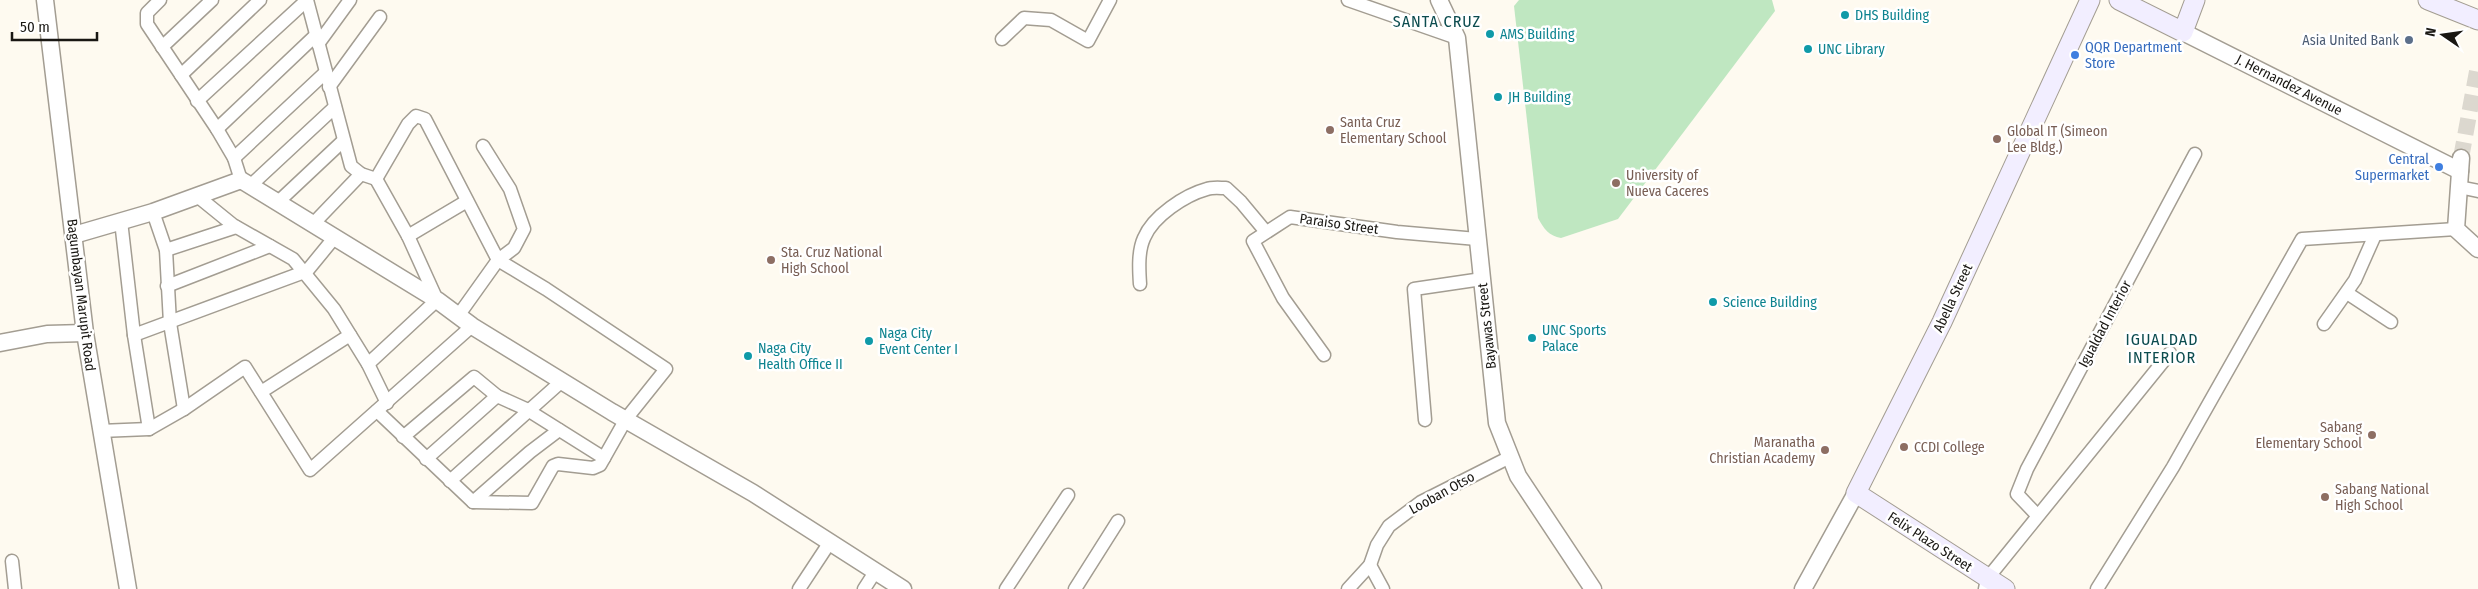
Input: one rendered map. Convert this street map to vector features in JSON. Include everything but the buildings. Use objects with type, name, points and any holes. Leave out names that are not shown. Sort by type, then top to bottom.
[{"type":"main road","name":"Abella Street","points":[[1856,493],[1942,322],[2090,0]]},
{"type":"main road","name":"J. Hernandez Avenue","points":[[2119,0],[2183,32]]},
{"type":"main road","points":[[2183,32],[2195,0]]},
{"type":"main road","points":[[2428,0],[2478,20]]},
{"type":"main road","name":"Felix Plazo Street","points":[[1856,493],[1986,584],[2005,589]]},
{"type":"street","name":"Bagumbayan Marupit Road","points":[[45,0],[85,333],[128,589]]},
{"type":"street","points":[[160,0],[147,13],[147,24],[217,129],[246,183],[437,300],[472,326],[723,475],[902,589]]},
{"type":"street","points":[[162,48],[212,0]]},
{"type":"street","points":[[181,75],[260,0]]},
{"type":"street","points":[[197,101],[307,0],[351,166],[361,174],[376,179],[408,236],[437,300]]},
{"type":"street","points":[[1002,39],[1024,18],[1051,20],[1088,41],[1110,0]]},
{"type":"street","points":[[1348,0],[1458,38]]},
{"type":"street","points":[[1439,0],[1458,38]]},
{"type":"street","points":[[217,129],[317,39],[346,3]]},
{"type":"street","points":[[329,87],[380,17]]},
{"type":"street","name":"J. Hernandez Avenue","points":[[2183,32],[2460,172]]},
{"type":"street","name":"Bayawas Street","points":[[1458,38],[1497,423],[1518,476],[1593,589]]},
{"type":"street","points":[[234,158],[326,72]]},
{"type":"street","points":[[74,235],[153,212],[196,195],[246,183],[335,107]]},
{"type":"street","points":[[196,195],[236,227],[293,259],[334,310],[368,364],[382,407],[403,437],[473,502],[532,504],[553,466],[558,464],[593,468],[600,465],[626,419],[666,369],[546,289],[498,260],[425,119],[416,116],[408,124],[376,179]]},
{"type":"street","points":[[277,203],[343,141]]},
{"type":"street","points":[[458,316],[498,260],[514,248],[524,229],[510,189],[483,146]]},
{"type":"street","name":"Igualdad Interior","points":[[2037,515],[2017,494],[2028,469],[2195,154]]},
{"type":"street","points":[[2460,172],[2478,191]]},
{"type":"street","points":[[2456,229],[2460,172]]},
{"type":"street","points":[[312,225],[361,174]]},
{"type":"street","points":[[1140,284],[1139,267],[1144,238],[1156,219],[1169,208],[1207,188],[1226,188],[1241,202],[1266,232],[1253,241],[1283,298],[1324,355]]},
{"type":"street","points":[[408,236],[467,201]]},
{"type":"street","points":[[153,212],[166,250],[166,286],[170,323],[184,409]]},
{"type":"street","name":"Paraiso Street","points":[[1266,232],[1290,217],[1397,232],[1477,239]]},
{"type":"street","points":[[121,221],[134,335],[149,429]]},
{"type":"street","points":[[166,250],[236,227]]},
{"type":"street","points":[[2097,589],[2173,467],[2302,239],[2456,229],[2478,249]]},
{"type":"street","points":[[2324,324],[2347,293],[2375,235]]},
{"type":"street","points":[[134,335],[304,273],[334,238]]},
{"type":"street","points":[[166,286],[270,246]]},
{"type":"street","points":[[1425,420],[1414,289],[1482,279]]},
{"type":"street","points":[[2347,293],[2391,322]]},
{"type":"street","points":[[368,364],[437,300]]},
{"type":"street","points":[[100,431],[149,429],[184,409],[245,367],[310,470],[472,326]]},
{"type":"street","points":[[0,343],[47,334],[85,333]]},
{"type":"street","points":[[261,392],[350,335]]},
{"type":"street","points":[[1986,584],[2037,515],[2170,353]]},
{"type":"street","points":[[403,437],[474,378],[496,396],[529,412],[604,458]]},
{"type":"street","points":[[450,481],[562,381]]},
{"type":"street","points":[[426,459],[496,396]]},
{"type":"street","points":[[473,502],[530,452],[559,430]]},
{"type":"street","name":"Looban Otso","points":[[1370,566],[1377,545],[1389,526],[1421,502],[1510,457]]},
{"type":"street","name":"Abella Street","points":[[1803,589],[1856,493]]},
{"type":"street","points":[[1006,589],[1068,495]]},
{"type":"street","points":[[1075,589],[1118,521]]},
{"type":"street","points":[[799,589],[830,542]]},
{"type":"street","points":[[12,561],[15,589]]},
{"type":"street","points":[[1348,589],[1370,566],[1383,589]]},
{"type":"street","points":[[864,589],[875,572]]},
{"type":"green space","points":[[1519,0],[1772,0],[1775,11],[1618,219],[1561,238],[1553,236],[1547,231],[1538,218],[1514,6]]},
{"type":"tunnel","points":[[2461,158],[2478,66]]},
{"type":"place","name":"DHS Building","points":[[1845,15]]},
{"type":"place","name":"AMS Building","points":[[1490,34]]},
{"type":"place","name":"Asia United Bank","points":[[2409,40]]},
{"type":"place","name":"UNC Library","points":[[1808,49]]},
{"type":"place","name":"QQR Department Store","points":[[2075,55]]},
{"type":"place","name":"JH Building","points":[[1498,97]]},
{"type":"place","name":"Santa Cruz Elementary School","points":[[1330,130]]},
{"type":"place","name":"Global IT (Simeon Lee Bldg.)","points":[[1997,139]]},
{"type":"place","name":"Central Supermarket","points":[[2439,167]]},
{"type":"place","name":"University of Nueva Caceres","points":[[1616,183]]},
{"type":"place","name":"Sta. Cruz National High School","points":[[771,260]]},
{"type":"place","name":"Science Building","points":[[1713,302]]},
{"type":"place","name":"UNC Sports Palace","points":[[1532,338]]},
{"type":"place","name":"Naga City Event Center I","points":[[869,341]]},
{"type":"place","name":"Naga City Health Office II","points":[[748,356]]},
{"type":"place","name":"Sabang Elementary School","points":[[2372,435]]},
{"type":"place","name":"CCDI College","points":[[1904,447]]},
{"type":"place","name":"Maranatha Christian Academy","points":[[1825,450]]},
{"type":"place","name":"Sabang National High School","points":[[2325,497]]},
{"type":"district","name":"SANTA CRUZ","points":[[1437,21]]},
{"type":"district","name":"IGUALDAD INTERIOR","points":[[2162,348]]}]
